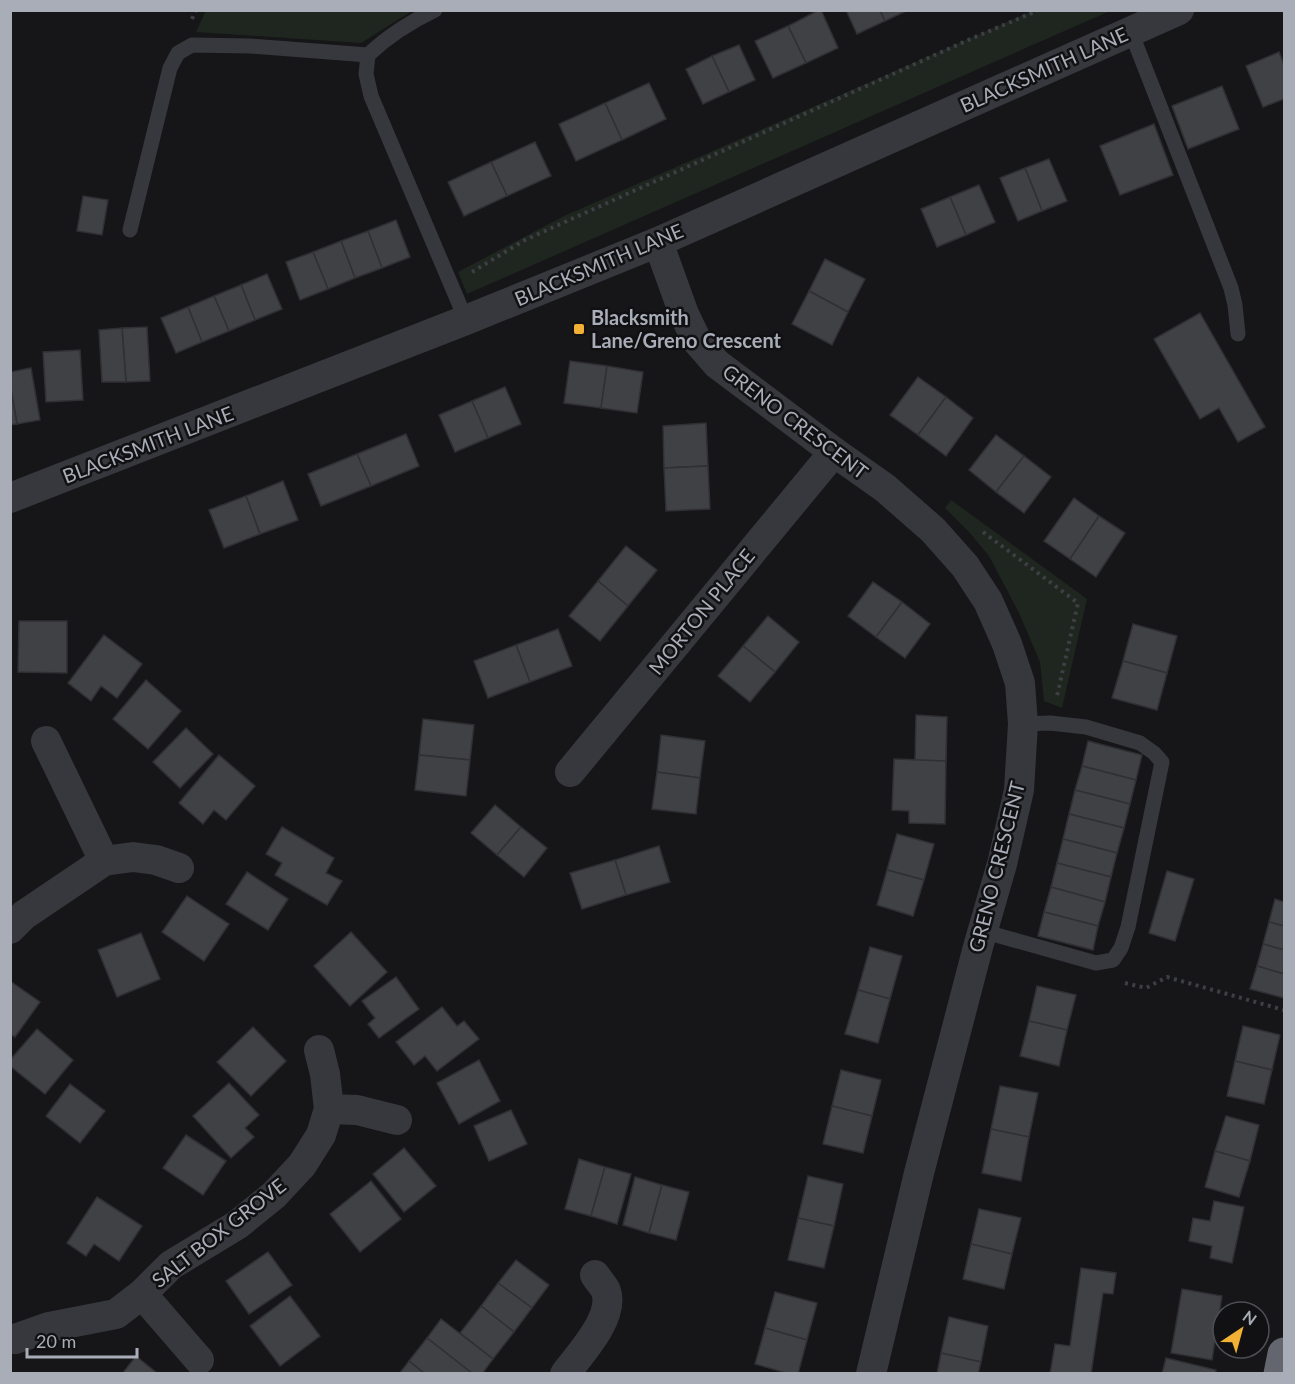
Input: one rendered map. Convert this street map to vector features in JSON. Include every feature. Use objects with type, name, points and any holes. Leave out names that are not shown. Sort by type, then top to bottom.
[{"type":"highway","points":[[1280,1374],[1284,1354]]},
{"type":"street","name":"BLACKSMITH LANE","points":[[10,498],[466,320],[658,242],[1179,10]]},
{"type":"street","name":"GRENO CRESCENT","points":[[658,242],[684,314],[697,341],[717,364],[885,489],[933,530],[965,566],[988,601],[1007,644],[1036,724],[1002,864],[982,931],[919,1173],[871,1374]]},
{"type":"street","name":"MORTON PLACE","points":[[570,772],[834,452]]},
{"type":"street","points":[[46,741],[104,861]]},
{"type":"street","points":[[10,929],[24,915],[104,861],[133,857],[156,860],[179,868]]},
{"type":"street","name":"SALT BOX GROVE","points":[[12,1339],[49,1327],[116,1314],[142,1294],[171,1265],[237,1225],[274,1195],[302,1165],[321,1135],[329,1109],[325,1074],[319,1050]]},
{"type":"street","points":[[329,1109],[357,1110],[397,1120]]},
{"type":"street","points":[[565,1374],[601,1325],[607,1308],[606,1291],[595,1275]]},
{"type":"street","name":"SALT BOX GROVE","points":[[142,1294],[199,1360]]},
{"type":"lane","points":[[435,10],[410,22],[368,55],[366,74],[371,96],[466,320]]},
{"type":"lane","points":[[1131,32],[1231,288],[1238,334]]},
{"type":"lane","points":[[130,230],[170,68],[177,53],[192,45],[250,46],[368,55]]},
{"type":"lane","points":[[982,931],[1096,963],[1113,960],[1121,948],[1128,927],[1162,762],[1140,743],[1086,728],[1036,724]]},
{"type":"path","points":[[451,284],[525,240],[1039,10]]},
{"type":"path","points":[[980,530],[1078,603],[1036,724]]},
{"type":"shaded area","points":[[206,10],[412,11],[361,43],[196,32]]},
{"type":"shaded area","points":[[1032,11],[1110,11],[467,294],[458,272],[564,216]]},
{"type":"shaded area","points":[[951,500],[1087,599],[1062,708],[1044,701],[1040,662],[1019,613],[989,556],[945,508]]},
{"type":"building","points":[[819,10],[838,48],[806,63],[788,26]]},
{"type":"building","points":[[846,10],[880,10],[885,21],[857,34]]},
{"type":"building","points":[[880,10],[908,10],[885,21]]},
{"type":"building","points":[[788,26],[806,63],[773,78],[755,41]]},
{"type":"building","points":[[739,45],[755,80],[729,92],[712,56]]},
{"type":"building","points":[[1279,52],[1284,65],[1284,99],[1263,107],[1246,66]]},
{"type":"building","points":[[712,56],[729,92],[703,104],[686,69]]},
{"type":"building","points":[[649,83],[666,119],[622,140],[605,103]]},
{"type":"building","points":[[1222,86],[1239,129],[1188,149],[1172,106]]},
{"type":"building","points":[[605,103],[622,140],[576,161],[559,124]]},
{"type":"building","points":[[1154,124],[1173,175],[1120,195],[1100,146]]},
{"type":"building","points":[[535,142],[551,176],[507,196],[491,162]]},
{"type":"building","points":[[1049,159],[1067,201],[1042,211],[1025,168]]},
{"type":"building","points":[[491,162],[507,196],[464,216],[448,182]]},
{"type":"building","points":[[1025,168],[1042,211],[1018,221],[1000,178]]},
{"type":"building","points":[[979,185],[995,222],[966,235],[950,197]]},
{"type":"building","points":[[83,196],[108,200],[102,235],[77,231]]},
{"type":"building","points":[[950,197],[966,235],[937,247],[921,209]]},
{"type":"building","points":[[396,220],[410,257],[382,268],[368,231]]},
{"type":"building","points":[[368,231],[382,268],[355,278],[341,241]]},
{"type":"building","points":[[341,241],[355,278],[328,289],[313,252]]},
{"type":"building","points":[[313,252],[328,289],[300,300],[286,262]]},
{"type":"building","points":[[825,259],[865,279],[848,312],[809,291]]},
{"type":"building","points":[[267,274],[282,309],[255,320],[241,285]]},
{"type":"building","points":[[241,285],[255,320],[229,331],[214,296]]},
{"type":"building","points":[[809,291],[848,312],[832,345],[792,324]]},
{"type":"building","points":[[214,296],[229,331],[202,342],[188,307]]},
{"type":"building","points":[[188,307],[202,342],[176,353],[161,318]]},
{"type":"building","points":[[1200,313],[1265,427],[1238,442],[1219,408],[1200,419],[1154,339]]},
{"type":"building","points":[[147,327],[150,381],[126,382],[122,328]]},
{"type":"building","points":[[122,328],[126,382],[102,382],[99,330]]},
{"type":"building","points":[[80,350],[83,400],[46,402],[43,352]]},
{"type":"building","points":[[570,361],[607,366],[601,408],[564,403]]},
{"type":"building","points":[[607,366],[643,372],[637,413],[601,408]]},
{"type":"building","points":[[31,368],[40,420],[17,424],[10,372]]},
{"type":"building","points":[[918,377],[946,397],[918,435],[890,415]]},
{"type":"building","points":[[10,384],[17,424],[10,425]]},
{"type":"building","points":[[505,387],[521,424],[488,438],[472,401]]},
{"type":"building","points":[[946,397],[973,418],[946,456],[918,435]]},
{"type":"building","points":[[472,401],[488,438],[455,452],[439,415]]},
{"type":"building","points":[[706,423],[708,466],[664,468],[663,426]]},
{"type":"building","points":[[406,434],[419,466],[371,486],[357,454]]},
{"type":"building","points":[[996,435],[1024,456],[996,492],[969,470]]},
{"type":"building","points":[[357,454],[371,486],[321,506],[308,474]]},
{"type":"building","points":[[1024,456],[1051,477],[1024,513],[996,492]]},
{"type":"building","points":[[708,466],[710,509],[666,511],[664,468]]},
{"type":"building","points":[[283,481],[298,520],[260,534],[246,496]]},
{"type":"building","points":[[246,496],[260,534],[224,548],[209,510]]},
{"type":"building","points":[[1074,498],[1099,516],[1070,559],[1044,541]]},
{"type":"building","points":[[1099,516],[1125,533],[1096,577],[1070,559]]},
{"type":"building","points":[[626,546],[657,570],[628,606],[598,581]]},
{"type":"building","points":[[598,581],[628,606],[600,641],[569,616]]},
{"type":"building","points":[[873,582],[902,602],[876,637],[848,616]]},
{"type":"building","points":[[902,602],[930,624],[905,658],[876,637]]},
{"type":"building","points":[[768,616],[799,642],[775,672],[743,646]]},
{"type":"building","points":[[19,621],[67,621],[67,673],[18,672]]},
{"type":"building","points":[[1133,624],[1177,636],[1167,673],[1123,661]]},
{"type":"building","points":[[558,629],[572,666],[530,682],[516,645]]},
{"type":"building","points":[[104,635],[142,664],[117,698],[101,686],[91,701],[68,683]]},
{"type":"building","points":[[516,645],[530,682],[488,698],[474,661]]},
{"type":"building","points":[[743,646],[775,672],[750,702],[718,676]]},
{"type":"building","points":[[1123,661],[1167,673],[1157,710],[1112,698]]},
{"type":"building","points":[[146,680],[181,711],[148,749],[113,719]]},
{"type":"building","points":[[916,715],[947,717],[946,761],[915,761]]},
{"type":"building","points":[[423,719],[474,725],[470,760],[419,755]]},
{"type":"building","points":[[186,728],[213,754],[180,788],[153,762]]},
{"type":"building","points":[[661,735],[705,741],[700,778],[657,772]]},
{"type":"building","points":[[1088,741],[1142,755],[1136,780],[1082,766]]},
{"type":"building","points":[[219,755],[255,786],[226,820],[214,810],[203,824],[179,803]]},
{"type":"building","points":[[419,755],[470,760],[466,796],[415,790]]},
{"type":"building","points":[[894,759],[946,761],[945,824],[909,823],[909,811],[892,810]]},
{"type":"building","points":[[1082,766],[1136,780],[1130,804],[1075,790]]},
{"type":"building","points":[[657,772],[700,778],[696,814],[652,809]]},
{"type":"building","points":[[1075,790],[1130,804],[1124,828],[1069,814]]},
{"type":"building","points":[[495,805],[521,827],[497,855],[471,833]]},
{"type":"building","points":[[1069,814],[1124,828],[1117,853],[1063,839]]},
{"type":"building","points":[[282,827],[334,858],[326,873],[342,881],[327,905],[275,875],[282,863],[266,854]]},
{"type":"building","points":[[521,827],[547,848],[524,877],[497,855]]},
{"type":"building","points":[[897,834],[934,844],[924,880],[887,870]]},
{"type":"building","points":[[1063,839],[1117,853],[1111,877],[1057,863]]},
{"type":"building","points":[[659,846],[670,882],[626,895],[615,860]]},
{"type":"building","points":[[615,860],[626,895],[582,909],[570,873]]},
{"type":"building","points":[[1057,863],[1111,877],[1105,902],[1051,887]]},
{"type":"building","points":[[887,870],[924,880],[913,916],[877,905]]},
{"type":"building","points":[[1167,871],[1194,879],[1175,941],[1149,933]]},
{"type":"building","points":[[247,872],[288,899],[268,930],[226,904]]},
{"type":"building","points":[[1051,887],[1105,902],[1098,926],[1044,912]]},
{"type":"building","points":[[187,896],[229,924],[204,961],[162,932]]},
{"type":"building","points":[[1275,899],[1284,902],[1284,926],[1269,922]]},
{"type":"building","points":[[1044,912],[1098,926],[1093,950],[1038,936]]},
{"type":"building","points":[[1269,922],[1284,926],[1284,950],[1263,944]]},
{"type":"building","points":[[351,932],[387,972],[350,1006],[314,966]]},
{"type":"building","points":[[141,933],[160,979],[117,997],[98,950]]},
{"type":"building","points":[[1263,944],[1284,950],[1284,974],[1257,966]]},
{"type":"building","points":[[870,947],[902,956],[890,999],[858,990]]},
{"type":"building","points":[[1257,966],[1284,974],[1284,998],[1250,989]]},
{"type":"building","points":[[396,977],[419,1009],[379,1038],[368,1024],[375,1018],[362,1001]]},
{"type":"building","points":[[10,981],[40,1002],[15,1037],[10,1034]]},
{"type":"building","points":[[1037,986],[1076,995],[1067,1030],[1029,1021]]},
{"type":"building","points":[[858,990],[890,999],[878,1043],[845,1034]]},
{"type":"building","points":[[442,1007],[457,1026],[464,1021],[479,1039],[437,1071],[425,1056],[414,1065],[396,1042]]},
{"type":"building","points":[[1029,1021],[1067,1030],[1059,1066],[1020,1056]]},
{"type":"building","points":[[1243,1026],[1280,1035],[1272,1070],[1235,1061]]},
{"type":"building","points":[[253,1027],[286,1061],[251,1096],[217,1062]]},
{"type":"building","points":[[37,1029],[73,1060],[45,1094],[10,1066],[10,1060]]},
{"type":"building","points":[[479,1060],[500,1101],[459,1124],[437,1083]]},
{"type":"building","points":[[1235,1061],[1272,1070],[1264,1104],[1227,1096]]},
{"type":"building","points":[[841,1070],[881,1080],[872,1116],[832,1106]]},
{"type":"building","points":[[229,1083],[259,1115],[245,1128],[254,1137],[231,1158],[193,1116]]},
{"type":"building","points":[[70,1084],[105,1111],[80,1143],[46,1116]]},
{"type":"building","points":[[1000,1086],[1038,1093],[1029,1137],[991,1129]]},
{"type":"building","points":[[832,1106],[872,1116],[863,1153],[823,1144]]},
{"type":"building","points":[[511,1110],[527,1144],[489,1161],[474,1126]]},
{"type":"building","points":[[1226,1116],[1259,1125],[1250,1161],[1215,1151]]},
{"type":"building","points":[[991,1129],[1029,1137],[1021,1181],[982,1173]]},
{"type":"building","points":[[186,1135],[226,1161],[203,1195],[163,1168]]},
{"type":"building","points":[[404,1148],[436,1186],[404,1212],[373,1174]]},
{"type":"building","points":[[1215,1151],[1250,1161],[1239,1197],[1205,1187]]},
{"type":"building","points":[[579,1159],[605,1167],[591,1216],[565,1209]]},
{"type":"building","points":[[605,1167],[631,1174],[617,1224],[591,1216]]},
{"type":"building","points":[[808,1176],[843,1184],[834,1226],[798,1218]]},
{"type":"building","points":[[635,1177],[662,1185],[649,1233],[623,1225]]},
{"type":"building","points":[[371,1181],[401,1219],[360,1252],[330,1214]]},
{"type":"building","points":[[662,1185],[689,1192],[676,1240],[649,1233]]},
{"type":"building","points":[[97,1197],[142,1226],[119,1261],[94,1244],[86,1256],[67,1243]]},
{"type":"building","points":[[1214,1201],[1244,1207],[1232,1263],[1210,1258],[1212,1246],[1189,1241],[1193,1218],[1210,1221]]},
{"type":"building","points":[[979,1209],[1021,1218],[1012,1254],[971,1244]]},
{"type":"building","points":[[798,1218],[834,1226],[824,1268],[788,1260]]},
{"type":"building","points":[[971,1244],[1012,1254],[1004,1289],[963,1279]]},
{"type":"building","points":[[268,1252],[292,1285],[249,1314],[226,1281]]},
{"type":"building","points":[[516,1260],[549,1285],[532,1308],[498,1283]]},
{"type":"building","points":[[1081,1268],[1116,1273],[1113,1294],[1103,1293],[1091,1374],[1050,1374],[1055,1344],[1070,1346]]},
{"type":"building","points":[[498,1283],[532,1308],[514,1332],[481,1306]]},
{"type":"building","points":[[1182,1289],[1222,1296],[1221,1300],[1211,1300],[1211,1360],[1171,1353]]},
{"type":"building","points":[[775,1292],[817,1303],[807,1340],[765,1328]]},
{"type":"building","points":[[290,1296],[320,1336],[280,1366],[250,1326]]},
{"type":"building","points":[[481,1306],[514,1332],[493,1359],[460,1333]]},
{"type":"building","points":[[949,1317],[988,1326],[981,1362],[941,1353]]},
{"type":"building","points":[[441,1319],[493,1359],[482,1374],[473,1374],[427,1338]]},
{"type":"building","points":[[765,1328],[807,1340],[798,1374],[790,1374],[755,1364]]},
{"type":"building","points":[[427,1338],[473,1374],[425,1374],[409,1361]]},
{"type":"building","points":[[941,1353],[981,1362],[978,1374],[937,1374]]},
{"type":"building","points":[[136,1356],[158,1374],[122,1374]]},
{"type":"building","points":[[1166,1358],[1216,1370],[1215,1374],[1162,1374]]},
{"type":"building","points":[[409,1361],[425,1374],[399,1374]]},
{"type":"place","name":"Blacksmith Lane/Greno Crescent","points":[[579,329]]}]
